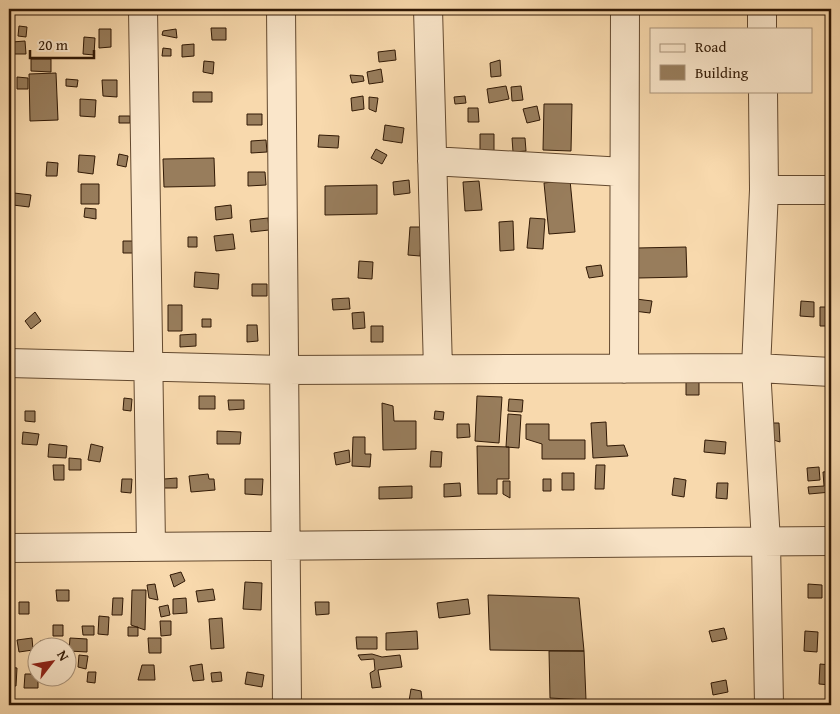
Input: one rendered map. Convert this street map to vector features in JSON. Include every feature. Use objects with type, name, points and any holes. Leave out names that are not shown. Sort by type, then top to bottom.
[{"type":"street","points":[[143,9],[150,546]]},
{"type":"street","points":[[281,9],[287,705]]},
{"type":"street","points":[[428,9],[438,370]]},
{"type":"street","points":[[624,369],[625,9]]},
{"type":"street","points":[[762,9],[762,28]]},
{"type":"street","points":[[763,92],[764,190],[756,368],[766,542],[769,705]]},
{"type":"street","points":[[432,161],[624,172]]},
{"type":"street","points":[[764,190],[831,190]]},
{"type":"street","points":[[9,363],[284,370],[756,368],[831,372]]},
{"type":"street","points":[[9,548],[831,541]]},
{"type":"building","points":[[19,26],[27,27],[26,37],[18,36]]},
{"type":"building","points":[[9,28],[12,28],[12,42],[25,41],[26,54],[9,54]]},
{"type":"building","points":[[211,28],[226,28],[226,40],[212,40]]},
{"type":"building","points":[[99,29],[111,29],[111,47],[99,48]]},
{"type":"building","points":[[176,29],[177,38],[162,35],[163,31]]},
{"type":"building","points":[[84,37],[95,38],[94,55],[83,54]]},
{"type":"building","points":[[194,44],[194,56],[182,57],[182,45]]},
{"type":"building","points":[[163,48],[171,49],[171,56],[162,56]]},
{"type":"building","points":[[395,50],[396,60],[379,62],[378,52]]},
{"type":"building","points":[[31,59],[51,59],[51,72],[31,71]]},
{"type":"building","points":[[500,60],[501,76],[491,77],[490,63]]},
{"type":"building","points":[[204,61],[214,62],[213,74],[203,72]]},
{"type":"building","points":[[381,69],[383,82],[369,84],[367,72]]},
{"type":"building","points":[[56,73],[58,120],[30,121],[29,74]]},
{"type":"building","points":[[350,75],[363,76],[364,81],[352,83]]},
{"type":"building","points":[[17,77],[28,78],[28,89],[17,89]]},
{"type":"building","points":[[66,79],[78,80],[77,87],[66,86]]},
{"type":"building","points":[[102,80],[117,80],[117,97],[103,96]]},
{"type":"building","points":[[506,86],[509,99],[489,103],[487,89]]},
{"type":"building","points":[[521,86],[523,100],[512,101],[511,87]]},
{"type":"building","points":[[193,92],[212,92],[212,102],[193,102]]},
{"type":"building","points":[[363,96],[364,109],[352,111],[351,98]]},
{"type":"building","points":[[465,96],[466,103],[455,104],[454,97]]},
{"type":"building","points":[[369,97],[378,98],[376,112],[369,109]]},
{"type":"building","points":[[80,99],[96,100],[95,117],[80,116]]},
{"type":"building","points":[[544,104],[572,104],[571,151],[543,150]]},
{"type":"building","points":[[537,106],[540,120],[527,123],[523,109]]},
{"type":"building","points":[[468,108],[478,108],[479,122],[468,122]]},
{"type":"building","points":[[247,114],[262,114],[262,125],[247,125]]},
{"type":"building","points":[[119,116],[130,116],[130,123],[119,123]]},
{"type":"building","points":[[385,125],[404,128],[402,143],[383,140]]},
{"type":"building","points":[[480,134],[494,134],[494,153],[480,153]]},
{"type":"building","points":[[319,135],[339,136],[338,148],[318,147]]},
{"type":"building","points":[[512,138],[525,138],[526,151],[513,152]]},
{"type":"building","points":[[266,140],[267,152],[251,153],[251,141]]},
{"type":"building","points":[[376,149],[387,155],[382,164],[371,158]]},
{"type":"building","points":[[119,154],[128,156],[126,167],[117,165]]},
{"type":"building","points":[[79,155],[95,156],[93,174],[78,172]]},
{"type":"building","points":[[214,158],[215,186],[164,187],[163,159]]},
{"type":"building","points":[[47,162],[58,163],[57,176],[46,176]]},
{"type":"building","points":[[248,172],[265,172],[266,185],[248,186]]},
{"type":"building","points":[[409,180],[410,193],[394,195],[393,182]]},
{"type":"building","points":[[570,180],[575,232],[549,234],[544,183]]},
{"type":"building","points":[[479,181],[482,210],[465,211],[463,182]]},
{"type":"building","points":[[81,184],[99,184],[99,204],[81,204]]},
{"type":"building","points":[[377,185],[377,214],[325,215],[325,186]]},
{"type":"building","points":[[14,193],[31,195],[29,207],[13,205]]},
{"type":"building","points":[[231,205],[232,218],[216,220],[215,207]]},
{"type":"building","points":[[85,208],[96,209],[96,219],[84,217]]},
{"type":"building","points":[[268,218],[269,230],[251,232],[250,220]]},
{"type":"building","points":[[530,218],[545,219],[543,249],[527,248]]},
{"type":"building","points":[[513,221],[514,250],[500,251],[499,222]]},
{"type":"building","points":[[410,227],[422,227],[420,256],[408,255]]},
{"type":"building","points":[[233,234],[235,249],[216,251],[214,236]]},
{"type":"building","points":[[188,237],[197,237],[197,247],[188,247]]},
{"type":"building","points":[[123,241],[136,241],[136,253],[123,253]]},
{"type":"building","points":[[686,247],[687,277],[638,278],[637,248]]},
{"type":"building","points":[[359,261],[373,262],[372,279],[358,278]]},
{"type":"building","points":[[601,265],[603,276],[589,278],[586,267]]},
{"type":"building","points":[[195,272],[219,274],[218,289],[194,287]]},
{"type":"building","points":[[829,282],[831,282],[831,299],[827,298]]},
{"type":"building","points":[[252,284],[267,284],[267,296],[252,296]]},
{"type":"building","points":[[349,298],[350,309],[333,310],[332,299]]},
{"type":"building","points":[[636,299],[652,301],[650,313],[634,311]]},
{"type":"building","points":[[801,301],[814,302],[814,317],[800,316]]},
{"type":"building","points":[[168,305],[182,305],[182,331],[168,331]]},
{"type":"building","points":[[820,307],[831,307],[831,326],[820,326]]},
{"type":"building","points":[[35,312],[41,321],[31,329],[25,321]]},
{"type":"building","points":[[364,312],[365,328],[353,329],[352,313]]},
{"type":"building","points":[[202,319],[211,319],[211,327],[202,327]]},
{"type":"building","points":[[247,325],[257,325],[258,341],[247,342]]},
{"type":"building","points":[[371,326],[383,326],[383,342],[371,342]]},
{"type":"building","points":[[196,334],[196,346],[180,347],[180,335]]},
{"type":"building","points":[[686,380],[699,380],[699,395],[686,395]]},
{"type":"building","points":[[199,396],[215,396],[215,409],[199,409]]},
{"type":"building","points":[[477,396],[502,397],[499,443],[475,441]]},
{"type":"building","points":[[124,398],[132,399],[131,411],[123,410]]},
{"type":"building","points":[[509,399],[523,400],[522,412],[508,411]]},
{"type":"building","points":[[228,400],[244,400],[244,409],[229,410]]},
{"type":"building","points":[[382,403],[393,406],[394,421],[416,421],[416,449],[383,450]]},
{"type":"building","points":[[25,411],[35,411],[35,422],[25,421]]},
{"type":"building","points":[[435,411],[444,412],[443,420],[434,419]]},
{"type":"building","points":[[508,414],[521,415],[519,448],[506,447]]},
{"type":"building","points":[[606,422],[607,446],[624,445],[628,456],[593,458],[591,423]]},
{"type":"building","points":[[764,423],[779,423],[780,442],[764,437]]},
{"type":"building","points":[[457,424],[469,424],[470,437],[457,438]]},
{"type":"building","points":[[526,424],[549,424],[549,440],[585,440],[585,459],[542,459],[542,444],[526,439]]},
{"type":"building","points":[[217,431],[241,432],[240,444],[217,444]]},
{"type":"building","points":[[23,432],[39,434],[37,445],[22,444]]},
{"type":"building","points":[[353,437],[365,437],[365,454],[371,454],[370,467],[352,466]]},
{"type":"building","points":[[705,440],[726,442],[725,454],[704,452]]},
{"type":"building","points":[[49,444],[67,446],[66,458],[48,457]]},
{"type":"building","points":[[91,444],[103,447],[100,462],[88,460]]},
{"type":"building","points":[[477,446],[509,447],[509,479],[497,479],[497,494],[478,494]]},
{"type":"building","points":[[349,450],[350,462],[336,465],[334,453]]},
{"type":"building","points":[[431,451],[442,452],[441,467],[430,467]]},
{"type":"building","points":[[69,458],[81,459],[81,470],[69,470]]},
{"type":"building","points":[[53,465],[64,465],[64,480],[54,480]]},
{"type":"building","points":[[596,465],[605,465],[604,489],[595,489]]},
{"type":"building","points":[[819,467],[820,480],[808,481],[807,468]]},
{"type":"building","points":[[831,471],[831,492],[809,494],[808,487],[824,486],[823,472]]},
{"type":"building","points":[[562,473],[574,473],[574,490],[562,490]]},
{"type":"building","points":[[208,474],[209,479],[214,479],[215,490],[191,492],[189,476]]},
{"type":"building","points":[[177,478],[177,488],[164,488],[164,479]]},
{"type":"building","points":[[674,478],[686,480],[684,497],[672,495]]},
{"type":"building","points":[[122,479],[132,479],[131,493],[121,492]]},
{"type":"building","points":[[245,479],[263,479],[262,495],[245,494]]},
{"type":"building","points":[[543,479],[551,479],[551,491],[543,491]]},
{"type":"building","points":[[503,481],[510,481],[510,498],[503,494]]},
{"type":"building","points":[[460,483],[461,496],[444,497],[444,484]]},
{"type":"building","points":[[717,483],[728,483],[727,499],[716,498]]},
{"type":"building","points":[[412,486],[412,498],[379,499],[379,487]]},
{"type":"building","points":[[181,572],[185,581],[174,587],[170,575]]},
{"type":"building","points":[[245,582],[262,583],[261,610],[243,609]]},
{"type":"building","points":[[155,584],[158,600],[149,598],[147,585]]},
{"type":"building","points":[[808,584],[822,585],[822,598],[808,598]]},
{"type":"building","points":[[213,589],[215,600],[198,602],[196,591]]},
{"type":"building","points":[[56,590],[69,590],[69,601],[57,601]]},
{"type":"building","points":[[132,590],[146,590],[145,630],[131,625]]},
{"type":"building","points":[[488,595],[579,598],[584,651],[490,650]]},
{"type":"building","points":[[113,598],[123,598],[122,615],[112,615]]},
{"type":"building","points":[[186,598],[187,613],[173,614],[173,599]]},
{"type":"building","points":[[468,599],[470,614],[439,618],[437,603]]},
{"type":"building","points":[[19,602],[29,602],[29,614],[19,614]]},
{"type":"building","points":[[315,602],[329,602],[329,614],[316,615]]},
{"type":"building","points":[[168,605],[170,615],[161,617],[159,607]]},
{"type":"building","points":[[99,616],[109,617],[108,635],[98,634]]},
{"type":"building","points":[[222,618],[224,648],[211,649],[209,619]]},
{"type":"building","points":[[160,621],[171,621],[171,635],[161,636]]},
{"type":"building","points":[[53,625],[63,625],[63,636],[53,636]]},
{"type":"building","points":[[82,626],[94,626],[94,635],[83,635]]},
{"type":"building","points":[[128,627],[138,627],[138,636],[128,636]]},
{"type":"building","points":[[724,628],[727,639],[712,642],[709,631]]},
{"type":"building","points":[[417,631],[418,649],[386,650],[386,633]]},
{"type":"building","points":[[805,631],[818,632],[817,652],[804,651]]},
{"type":"building","points":[[356,637],[377,637],[377,649],[357,649]]},
{"type":"building","points":[[78,638],[87,639],[87,652],[78,652]]},
{"type":"building","points":[[148,638],[161,638],[161,653],[149,653]]},
{"type":"building","points":[[28,639],[28,651],[19,652],[17,640]]},
{"type":"building","points":[[549,651],[584,651],[586,700],[550,698]]},
{"type":"building","points":[[372,654],[382,657],[400,655],[402,667],[378,670],[381,687],[372,688],[370,673],[375,670],[374,659],[361,660],[358,655]]},
{"type":"building","points":[[79,655],[88,656],[86,669],[78,667]]},
{"type":"building","points":[[202,664],[204,680],[193,681],[190,666]]},
{"type":"building","points":[[820,664],[831,665],[831,685],[819,684]]},
{"type":"building","points":[[142,665],[154,665],[155,680],[138,680]]},
{"type":"building","points":[[9,667],[17,668],[16,686],[9,686]]},
{"type":"building","points":[[88,672],[96,672],[95,683],[87,682]]},
{"type":"building","points":[[221,672],[222,681],[212,682],[211,673]]},
{"type":"building","points":[[247,672],[264,675],[262,687],[245,684]]},
{"type":"building","points":[[25,674],[28,674],[28,686],[38,686],[38,688],[24,688]]},
{"type":"building","points":[[726,680],[728,692],[713,695],[711,683]]},
{"type":"building","points":[[411,689],[421,691],[422,699],[409,701]]}]
